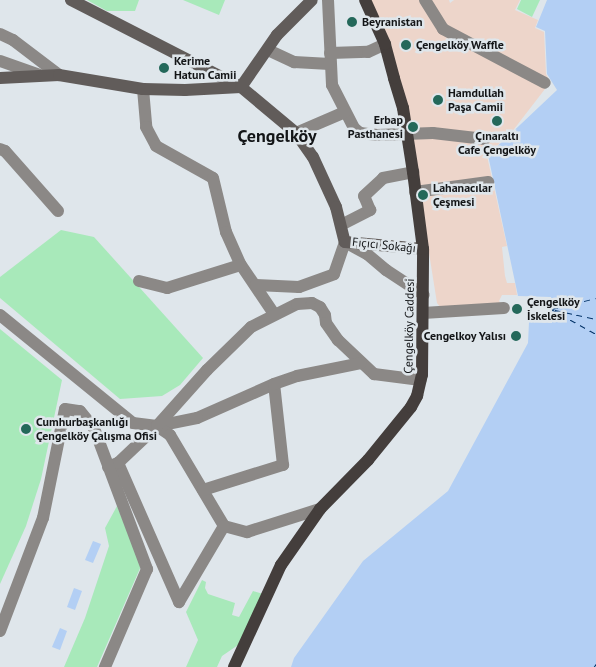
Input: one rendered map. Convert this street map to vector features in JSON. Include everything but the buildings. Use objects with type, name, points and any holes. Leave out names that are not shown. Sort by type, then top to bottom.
[{"type":"main road","name":"Çengelköy Caddesi","points":[[235,665],[281,564],[320,509],[368,460],[411,407],[421,380],[424,249],[413,172],[402,108],[385,44],[366,0]]},
{"type":"street","points":[[71,0],[241,87],[296,133],[313,157],[336,207],[345,242],[334,274],[299,287],[256,285]]},
{"type":"street","points":[[241,87],[277,36],[312,0]]},
{"type":"street","points":[[328,0],[332,85],[354,128],[360,133],[377,135],[433,133],[485,139]]},
{"type":"street","points":[[425,0],[443,29],[545,82]]},
{"type":"street","points":[[0,34],[13,40],[59,75]]},
{"type":"street","points":[[268,50],[294,62],[368,52],[385,44]]},
{"type":"street","points":[[0,61],[40,75]]},
{"type":"street","points":[[0,78],[59,75],[143,89],[185,90],[241,87]]},
{"type":"street","points":[[143,89],[146,127],[156,146],[213,178],[226,232],[241,265],[274,314]]},
{"type":"street","points":[[296,133],[345,112]]},
{"type":"street","points":[[0,149],[5,151],[58,212]]},
{"type":"street","points":[[341,226],[370,210],[364,196],[383,178],[413,172]]},
{"type":"street","points":[[415,192],[488,182]]},
{"type":"street","points":[[345,242],[367,254],[386,270],[424,295]]},
{"type":"street","name":"Fıçıcı Sokağı","points":[[345,242],[424,249]]},
{"type":"street","points":[[139,281],[167,288],[241,265]]},
{"type":"street","points":[[113,465],[157,426],[207,370],[251,327],[274,314],[304,303],[312,303],[320,307],[325,315],[326,323],[338,340],[374,374],[421,380]]},
{"type":"street","points":[[423,313],[504,308]]},
{"type":"street","points":[[0,315],[133,423],[157,426],[197,418],[274,384],[297,376],[361,362]]},
{"type":"street","points":[[203,490],[283,465],[274,384]]},
{"type":"street","points":[[0,631],[43,518],[66,409],[80,411],[94,428],[179,602],[224,526]]},
{"type":"street","points":[[157,426],[170,435],[224,526],[247,532],[320,509]]},
{"type":"street","points":[[104,667],[147,569],[113,465]]},
{"type":"shaded area","points":[[370,0],[449,0],[450,3],[454,0],[520,0],[515,10],[538,20],[535,28],[544,32],[546,74],[548,78],[545,89],[511,133],[507,132],[499,144],[487,156],[507,246],[502,247],[505,276],[507,283],[515,283],[517,295],[502,295],[499,301],[502,304],[440,307],[437,303],[418,184]]},
{"type":"green space","points":[[87,0],[139,0],[135,11],[107,11]]},
{"type":"green space","points":[[183,0],[225,0],[219,15]]},
{"type":"green space","points":[[521,0],[540,0],[532,17],[517,9]]},
{"type":"green space","points":[[61,230],[94,237],[203,358],[180,385],[162,396],[120,399],[0,298],[0,277]]},
{"type":"green space","name":"Cumhurbaşkanlığı Çengelköy Çalışma Ofisi","points":[[0,329],[62,380],[41,479],[26,526],[0,584]]},
{"type":"green space","points":[[117,506],[141,566],[97,667],[64,667],[85,618],[109,546],[105,528]]},
{"type":"green space","points":[[202,580],[206,582],[205,588],[208,594],[235,603],[232,615],[239,617],[253,591],[263,594],[241,643],[222,656],[217,667],[186,667],[198,640],[186,612]]},
{"type":"water","points":[[547,0],[596,0],[596,667],[291,667],[294,658],[363,561],[448,491],[528,343],[529,322],[552,323],[551,297],[518,296],[488,155],[557,90],[547,74],[545,31],[536,27]]},
{"type":"water","points":[[93,541],[101,544],[93,563],[85,560]]},
{"type":"water","points":[[74,588],[82,591],[75,610],[67,607]]},
{"type":"water","points":[[60,628],[67,631],[60,650],[52,647]]},
{"type":"ferry route","points":[[552,309],[596,298]]},
{"type":"ferry route","points":[[551,309],[596,334]]},
{"type":"ferry route","points":[[555,310],[596,319]]},
{"type":"place","name":"Beyranistan","points":[[352,22]]},
{"type":"place","name":"Çengelköy Waffle","points":[[406,45]]},
{"type":"place","name":"Kerime Hatun Camii","points":[[164,68]]},
{"type":"place","name":"Hamdullah Paşa Camii","points":[[438,100]]},
{"type":"place","name":"Çınaraltı Cafe Çengelköy","points":[[497,121]]},
{"type":"place","name":"Erbap Pasthanesi","points":[[413,127]]},
{"type":"place","name":"Lahanacılar Çeşmesi","points":[[423,195]]},
{"type":"place","name":"Çengelköy İskelesi","points":[[517,309]]},
{"type":"place","name":"Cengelkoy Yalısı","points":[[516,336]]},
{"type":"place","name":"Cumhurbaşkanlığı Çengelköy Çalışma Ofisi","points":[[26,429]]},
{"type":"district","name":"Çengelköy","points":[[277,136]]}]
